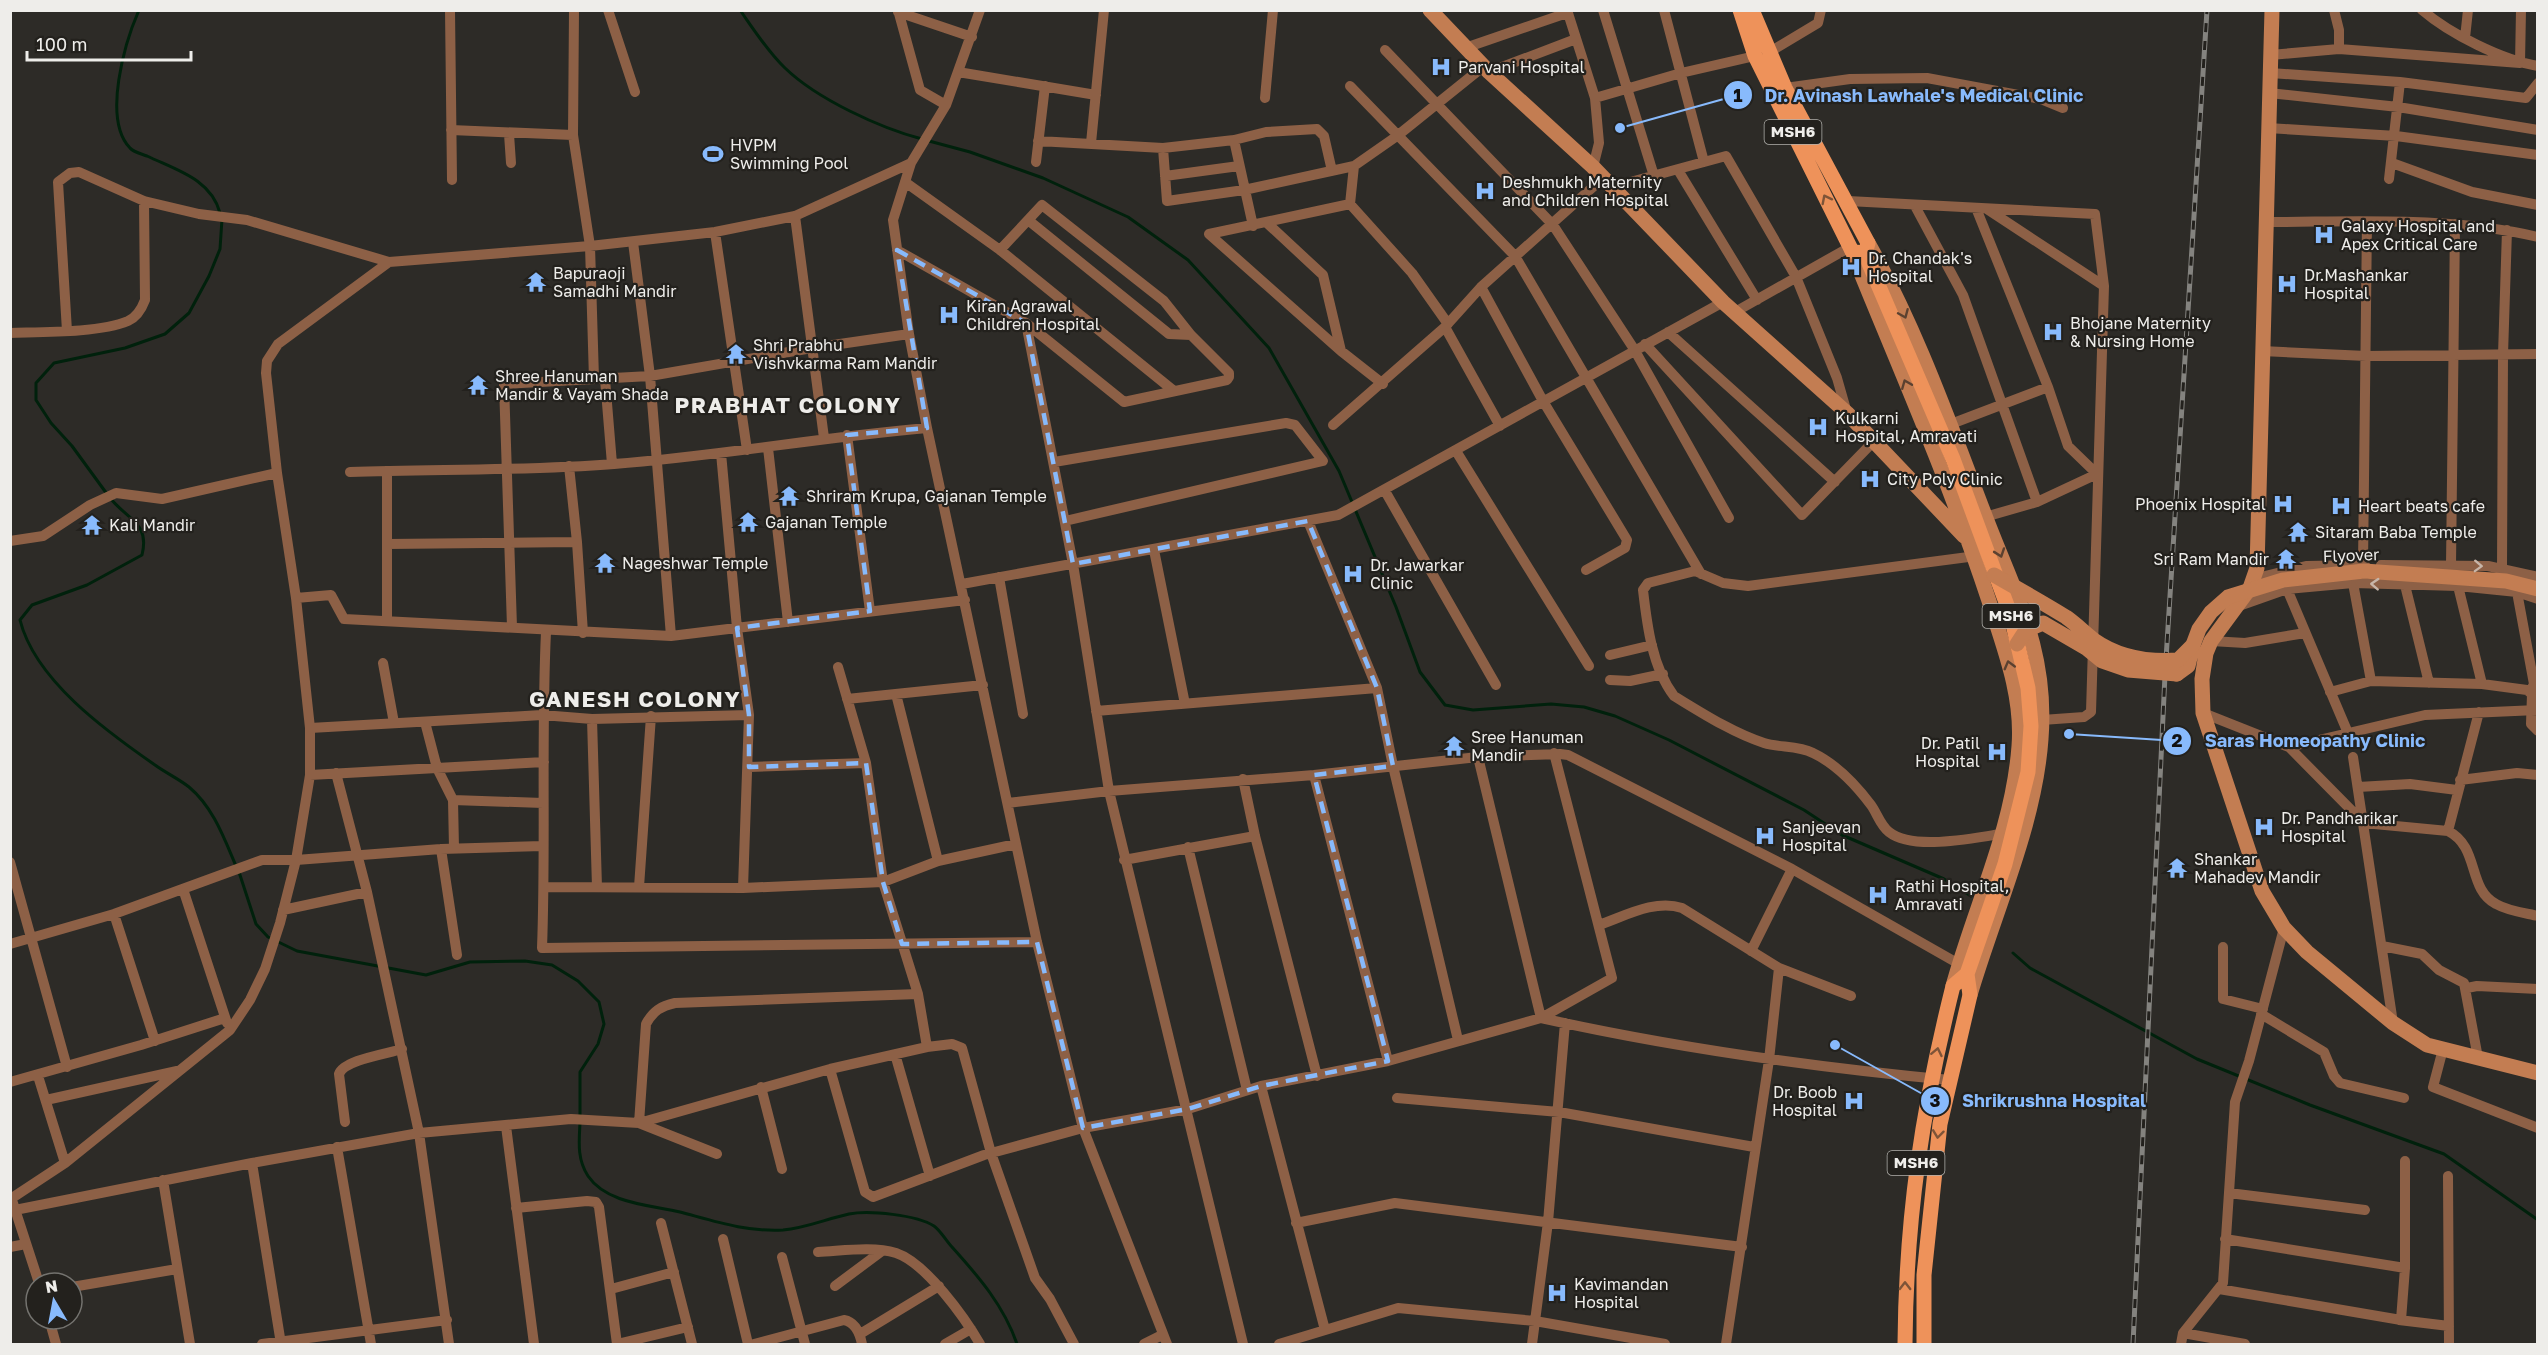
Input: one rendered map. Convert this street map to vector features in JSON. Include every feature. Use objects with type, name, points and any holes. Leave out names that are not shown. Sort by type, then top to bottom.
[{"type":"main road","points":[[1430,10],[1486,69],[1603,177],[1723,302],[1847,413],[1973,550]]},
{"type":"main road","name":"MSH6","points":[[1740,10],[1875,280],[1953,459],[2011,616],[2028,688],[2031,716],[2028,772],[2005,864],[1965,968],[1953,986],[1931,1078],[1911,1199],[1905,1274],[1905,1344]]},
{"type":"main road","name":"MSH6","points":[[1752,10],[1762,54],[1785,88],[1848,201],[1859,249],[1973,550],[2009,662],[2021,719],[2013,786],[1965,968],[1970,995]]},
{"type":"main road","points":[[2272,10],[2256,568],[2253,579],[2236,607],[2211,640],[2206,653],[2202,675],[2203,713],[2256,878],[2284,928],[2307,952],[2393,1023],[2427,1044],[2538,1073]]},
{"type":"main road","name":"MSH6","points":[[1859,249],[1890,282],[1951,424],[2034,641],[2042,720],[2041,741],[2030,800],[2008,880],[1970,995],[1940,1124],[1930,1201],[1924,1275],[1924,1344]]},
{"type":"main road","name":"Flyover","points":[[2018,644],[2026,630],[2043,623],[2102,661],[2128,670],[2177,674],[2188,666],[2199,629],[2211,612],[2228,597],[2272,583],[2309,575],[2364,571],[2506,580],[2538,589]]},
{"type":"main road","points":[[1994,575],[2067,618],[2113,651],[2140,659],[2178,660],[2193,645]]},
{"type":"street","points":[[450,10],[452,180]]},
{"type":"street","points":[[574,10],[573,135],[590,246],[594,379],[605,379]]},
{"type":"street","points":[[608,10],[635,92]]},
{"type":"street","points":[[980,10],[946,105],[913,160],[893,220],[909,334],[927,428],[1037,942],[1083,1128],[1164,1340],[1144,1344]]},
{"type":"street","points":[[1091,143],[1104,10]]},
{"type":"street","points":[[1265,98],[1273,10]]},
{"type":"street","points":[[1603,10],[1654,176]]},
{"type":"street","points":[[1664,10],[1704,162]]},
{"type":"street","points":[[1595,98],[1681,73],[1762,54],[1818,23],[1821,10]]},
{"type":"street","points":[[2334,10],[2339,30],[2339,50]]},
{"type":"street","points":[[2465,38],[2468,10]]},
{"type":"street","points":[[2520,63],[2521,10]]},
{"type":"street","points":[[898,11],[972,37]]},
{"type":"street","points":[[898,11],[920,90],[946,105]]},
{"type":"street","points":[[1465,48],[1567,12],[1595,98],[1603,177]]},
{"type":"street","points":[[2426,12],[2465,38],[2520,63]]},
{"type":"street","points":[[1163,148],[1167,201],[1245,190],[1354,166],[1486,69],[1576,39]]},
{"type":"street","points":[[1385,50],[1553,225],[1634,349],[1729,519]]},
{"type":"street","points":[[2270,55],[2339,50],[2537,66]]},
{"type":"street","points":[[958,72],[1096,95]]},
{"type":"street","points":[[2270,73],[2400,82],[2526,98],[2531,95],[2538,83]]},
{"type":"street","points":[[1785,88],[1850,79],[1926,78],[2041,99],[2063,108]]},
{"type":"street","points":[[2389,179],[2396,136],[2400,82]]},
{"type":"street","points":[[1350,86],[1515,256],[1587,376],[1669,523],[1701,574]]},
{"type":"street","points":[[1036,162],[1045,87]]},
{"type":"street","points":[[2269,93],[2398,106],[2538,130]]},
{"type":"street","points":[[2268,128],[2396,136],[2538,155]]},
{"type":"street","points":[[1038,141],[1163,148],[1234,140],[1266,132],[1317,129],[1324,136],[1332,171]]},
{"type":"street","points":[[451,130],[573,135]]},
{"type":"street","points":[[509,134],[511,163]]},
{"type":"street","points":[[1234,140],[1253,226]]},
{"type":"street","points":[[1333,425],[1383,384],[1447,325],[1481,286],[1553,225],[1603,177],[1654,176],[1726,156],[1796,278],[1837,378],[1847,413]]},
{"type":"street","points":[[68,331],[58,182],[69,174],[79,172],[144,201],[199,214],[247,220],[389,262],[590,246],[715,232],[795,216],[913,160]]},
{"type":"street","points":[[2392,163],[2472,192],[2538,205]]},
{"type":"street","points":[[1165,176],[1239,166]]},
{"type":"street","points":[[1354,166],[1350,204],[1412,273],[1447,325],[1500,426]]},
{"type":"street","points":[[1678,170],[1757,300]]},
{"type":"street","points":[[905,182],[1000,250],[1174,391]]},
{"type":"street","points":[[10,333],[68,331],[129,321],[141,311],[145,300],[144,201]]},
{"type":"street","points":[[1848,201],[2096,214],[2104,286],[2091,712],[2084,717],[2042,720]]},
{"type":"street","points":[[1350,204],[1209,234],[1341,351],[1383,384]]},
{"type":"street","points":[[897,250],[1026,323],[1124,402],[1227,380],[1229,377],[1229,373],[1191,335],[1164,301],[1042,205],[1000,250]]},
{"type":"street","points":[[1915,206],[1963,295],[2037,502]]},
{"type":"street","points":[[1981,208],[2104,286]]},
{"type":"street","points":[[1981,208],[2068,446],[2097,474]]},
{"type":"street","points":[[795,216],[824,438]]},
{"type":"street","points":[[1028,220],[1169,334],[1191,335]]},
{"type":"street","points":[[2265,222],[2455,224],[2507,230],[2538,237]]},
{"type":"street","points":[[2363,565],[2367,222]]},
{"type":"street","points":[[1267,223],[1323,275],[1341,351]]},
{"type":"street","points":[[2451,565],[2455,224]]},
{"type":"street","points":[[2502,568],[2503,355],[2507,230]]},
{"type":"street","points":[[715,232],[732,361],[747,450]]},
{"type":"street","points":[[633,242],[658,460],[670,636]]},
{"type":"street","points":[[1736,312],[1796,278],[1859,249]]},
{"type":"street","points":[[35,1271],[11,1196],[65,1163],[230,1030],[250,1000],[265,969],[280,923],[296,860],[310,775],[310,728],[296,598],[277,473],[266,373],[271,352],[278,344],[389,262]]},
{"type":"street","points":[[1481,286],[1543,401],[1627,540],[1625,548],[1586,570]]},
{"type":"street","points":[[962,584],[1338,515],[1385,491],[1634,349],[1723,302]]},
{"type":"street","points":[[1026,323],[1073,564],[1109,791],[1124,860],[1188,1109],[1243,1344]]},
{"type":"street","points":[[1668,332],[1835,482]]},
{"type":"street","points":[[512,627],[504,384],[650,376],[909,334]]},
{"type":"street","points":[[1645,344],[1801,514],[1804,514],[1874,441]]},
{"type":"street","points":[[2262,351],[2366,356],[2538,354]]},
{"type":"street","points":[[605,379],[612,464]]},
{"type":"street","points":[[1951,424],[2048,387]]},
{"type":"street","points":[[1054,462],[1286,423],[1295,425],[1323,461],[1065,521]]},
{"type":"street","points":[[350,472],[612,464],[768,448],[847,435],[927,428]]},
{"type":"street","points":[[847,435],[870,611]]},
{"type":"street","points":[[768,448],[788,622]]},
{"type":"street","points":[[1456,451],[1589,666]]},
{"type":"street","points":[[721,453],[737,628],[749,715],[743,888]]},
{"type":"street","points":[[569,466],[578,542],[583,633]]},
{"type":"street","points":[[387,471],[387,621]]},
{"type":"street","points":[[10,541],[43,536],[90,505],[116,493],[162,499],[277,473]]},
{"type":"street","points":[[1985,517],[2037,502],[2097,474]]},
{"type":"street","points":[[1385,491],[1496,685]]},
{"type":"street","points":[[1308,521],[1377,688],[1393,766],[1458,1041]]},
{"type":"street","points":[[387,544],[578,542]]},
{"type":"street","points":[[1154,550],[1185,704]]},
{"type":"street","points":[[1973,550],[1748,586],[1723,583],[1689,572],[1645,586],[1647,626],[1663,674],[1674,696],[1756,740],[1776,746],[1803,749],[1823,759],[1844,774],[1869,802],[1890,833],[1916,841],[1934,842],[2001,834]]},
{"type":"street","points":[[2253,579],[2306,566],[2363,565],[2451,565],[2502,568],[2538,577]]},
{"type":"street","points":[[999,577],[1023,714]]},
{"type":"street","points":[[2236,607],[2287,589],[2353,583],[2458,586],[2517,592],[2538,598]]},
{"type":"street","points":[[2353,583],[2371,681]]},
{"type":"street","points":[[2405,585],[2429,683]]},
{"type":"street","points":[[2458,586],[2482,684]]},
{"type":"street","points":[[2287,589],[2348,733]]},
{"type":"street","points":[[2517,592],[2534,684],[2530,692],[2534,710],[2531,724],[2538,731]]},
{"type":"street","points":[[296,598],[331,595],[344,619],[512,627],[546,632],[670,636],[965,600]]},
{"type":"street","points":[[546,632],[542,715],[544,762],[542,948],[1037,942]]},
{"type":"street","points":[[2211,640],[2244,644],[2306,633]]},
{"type":"street","points":[[1610,655],[1652,645]]},
{"type":"street","points":[[383,663],[394,723]]},
{"type":"street","points":[[838,667],[866,763],[883,882],[918,994],[927,1047]]},
{"type":"street","points":[[1610,680],[1630,681],[1663,674]]},
{"type":"street","points":[[2330,692],[2371,681],[2482,684],[2530,692]]},
{"type":"street","points":[[847,699],[983,685]]},
{"type":"street","points":[[1096,711],[1377,688]]},
{"type":"street","points":[[896,694],[938,861]]},
{"type":"street","points":[[2289,747],[2425,715],[2534,710]]},
{"type":"street","points":[[2448,831],[2479,712]]},
{"type":"street","points":[[2203,713],[2289,747],[2364,823],[2448,831],[2457,836],[2468,847],[2477,880],[2487,897],[2495,904],[2538,916]]},
{"type":"street","points":[[310,728],[542,715],[592,718],[749,715]]},
{"type":"street","points":[[639,887],[651,716]]},
{"type":"street","points":[[592,718],[597,887]]},
{"type":"street","points":[[425,722],[437,768],[453,800],[454,848]]},
{"type":"street","points":[[1008,803],[1109,791],[1314,775],[1478,757],[1554,753],[1568,755],[1792,869],[1965,968]]},
{"type":"street","points":[[830,1069],[868,1196],[880,1196],[991,1153],[1083,1128],[1188,1109],[1261,1086],[1388,1060],[1541,1018],[1612,978],[1554,753]]},
{"type":"street","points":[[1478,757],[1541,1018]]},
{"type":"street","points":[[2353,757],[2393,1023]]},
{"type":"street","points":[[310,775],[544,762]]},
{"type":"street","points":[[749,766],[866,763]]},
{"type":"street","points":[[336,773],[367,892],[388,1001],[402,1049],[419,1133],[449,1344]]},
{"type":"street","points":[[2358,788],[2410,784],[2459,785],[2517,773],[2538,775]]},
{"type":"street","points":[[1314,775],[1388,1060]]},
{"type":"street","points":[[1243,779],[1255,836],[1317,1076]]},
{"type":"street","points":[[453,800],[543,803]]},
{"type":"street","points":[[1124,860],[1255,836]]},
{"type":"street","points":[[544,887],[743,888],[883,882],[938,861],[1016,844]]},
{"type":"street","points":[[10,944],[114,914],[262,860],[296,860],[454,848],[542,846]]},
{"type":"street","points":[[1188,847],[1247,1090]]},
{"type":"street","points":[[441,849],[457,955]]},
{"type":"street","points":[[10,862],[67,1067]]},
{"type":"street","points":[[1751,951],[1792,869]]},
{"type":"street","points":[[183,889],[230,1030]]},
{"type":"street","points":[[283,910],[367,892]]},
{"type":"street","points":[[1599,926],[1659,905],[1669,904],[1682,908],[1779,968],[1851,996]]},
{"type":"street","points":[[114,914],[154,1041]]},
{"type":"street","points":[[2182,1339],[2223,1283],[2235,1102],[2249,1061],[2284,928]]},
{"type":"street","points":[[2382,946],[2422,954],[2439,969],[2461,980],[2467,988],[2478,1058]]},
{"type":"street","points":[[2223,947],[2223,999],[2262,1012],[2324,1052],[2334,1076],[2340,1083],[2404,1098]]},
{"type":"street","points":[[1726,1344],[1769,1060],[1779,968]]},
{"type":"street","points":[[2467,988],[2477,986],[2538,989]]},
{"type":"street","points":[[639,1123],[646,1024],[650,1015],[661,1006],[918,994]]},
{"type":"street","points":[[10,1082],[38,1076],[225,1018]]},
{"type":"street","points":[[1541,1018],[1621,1036],[1769,1060],[1950,1080]]},
{"type":"street","points":[[1532,1344],[1548,1222],[1565,1023]]},
{"type":"street","points":[[639,1123],[830,1069],[927,1047],[952,1044],[962,1048],[991,1153],[1035,1278],[1050,1299],[1074,1344]]},
{"type":"street","points":[[345,1122],[339,1074],[341,1069],[350,1064],[402,1049]]},
{"type":"street","points":[[2443,1049],[2433,1087],[2538,1128]]},
{"type":"street","points":[[895,1054],[930,1176]]},
{"type":"street","points":[[46,1100],[181,1070]]},
{"type":"street","points":[[38,1076],[65,1163]]},
{"type":"street","points":[[1261,1086],[1325,1330]]},
{"type":"street","points":[[761,1088],[782,1169]]},
{"type":"street","points":[[1397,1098],[1559,1112],[1754,1148]]},
{"type":"street","points":[[15,1210],[252,1162],[419,1133],[571,1119],[639,1123],[717,1154]]},
{"type":"street","points":[[506,1126],[534,1344]]},
{"type":"street","points":[[337,1147],[371,1344]]},
{"type":"street","points":[[2399,1320],[2402,1318],[2405,1268],[2405,1161]]},
{"type":"street","points":[[252,1162],[281,1343]]},
{"type":"street","points":[[2448,1176],[2449,1344]]},
{"type":"street","points":[[163,1180],[190,1344]]},
{"type":"street","points":[[2229,1193],[2365,1210]]},
{"type":"street","points":[[516,1208],[596,1202],[599,1206],[617,1344],[688,1327]]},
{"type":"street","points":[[1296,1223],[1395,1203],[1742,1247]]},
{"type":"street","points":[[661,1223],[692,1344]]},
{"type":"street","points":[[723,1239],[748,1344]]},
{"type":"street","points":[[2225,1239],[2405,1268]]},
{"type":"street","points":[[10,1247],[26,1244]]},
{"type":"street","points":[[835,1286],[882,1251]]},
{"type":"street","points":[[818,1252],[882,1251],[905,1257],[939,1286],[980,1344]]},
{"type":"street","points":[[782,1257],[805,1344]]},
{"type":"street","points":[[84,1285],[177,1269]]},
{"type":"street","points":[[611,1289],[674,1272]]},
{"type":"street","points":[[754,1344],[844,1320],[850,1322],[861,1339],[939,1286]]},
{"type":"street","points":[[2219,1289],[2399,1320],[2449,1326]]},
{"type":"street","points":[[1279,1344],[1398,1308],[1535,1321],[1636,1342],[1665,1344]]},
{"type":"street","points":[[262,1344],[447,1320]]},
{"type":"street","points":[[945,1344],[971,1329]]},
{"type":"street","points":[[2182,1339],[2245,1344]]},
{"type":"highlighted area","points":[[897,250],[1026,323],[1073,564],[1308,521],[1377,688],[1393,766],[1314,775],[1388,1061],[1261,1086],[1188,1109],[1083,1128],[1037,942],[902,944],[883,882],[866,763],[749,767],[749,715],[737,628],[870,611],[847,435],[927,428]]},
{"type":"waterway","points":[[139,10],[128,41],[119,80],[118,119],[122,135],[133,151],[180,171],[201,184],[215,201],[220,213]]},
{"type":"waterway","points":[[740,10],[761,41],[798,80],[850,111],[887,128],[922,139]]},
{"type":"waterway","points":[[929,141],[970,152],[1043,178],[1128,217],[1188,260],[1269,348],[1339,471],[1396,607],[1420,672],[1445,705],[1473,710],[1551,704],[1584,707],[1615,716],[1669,740],[1804,810],[1842,835],[1944,879],[1971,896]]},
{"type":"waterway","points":[[107,494],[72,446],[51,423],[36,400],[36,383],[54,363],[125,348],[165,334],[189,313],[209,276],[220,249],[222,219]]},
{"type":"waterway","points":[[111,499],[140,529],[144,544],[142,555],[87,585],[32,605],[20,620],[28,642],[41,663],[56,683],[75,702],[115,736],[185,784],[205,804],[236,866]]},
{"type":"waterway","points":[[239,872],[256,924],[268,937],[297,951],[426,975],[470,962],[525,961],[552,965],[578,981],[599,1002],[604,1024],[598,1044],[580,1072],[580,1116]]},
{"type":"waterway","points":[[2013,953],[2030,968],[2197,1059],[2310,1105],[2444,1154],[2538,1220]]},
{"type":"waterway","points":[[580,1123],[580,1157],[584,1170],[596,1185],[606,1192],[630,1202],[756,1229],[791,1229],[858,1213],[905,1216],[934,1226],[990,1292],[1012,1330],[1017,1344]]},
{"type":"railway","points":[[2133,1344],[2165,675],[2207,10]]},
{"type":"place","name":"Parvani Hospital","points":[[1441,67]]},
{"type":"place","name":"Dr. Avinash Lawhale's Medical Clinic","points":[[1620,128]]},
{"type":"place","name":"HVPM Swimming Pool","points":[[713,154]]},
{"type":"place","name":"Deshmukh Maternity and Children Hospital","points":[[1485,191]]},
{"type":"place","name":"Galaxy Hospital and Apex Critical Care","points":[[2324,235]]},
{"type":"place","name":"Dr. Chandak's Hospital","points":[[1851,267]]},
{"type":"place","name":"Bapuraoji Samadhi Mandir","points":[[536,282]]},
{"type":"place","name":"Dr.Mashankar Hospital","points":[[2287,284]]},
{"type":"place","name":"Kiran Agrawal Children Hospital","points":[[949,315]]},
{"type":"place","name":"Bhojane Maternity & Nursing Home","points":[[2053,332]]},
{"type":"place","name":"Shri Prabhu Vishvkarma Ram Mandir","points":[[736,354]]},
{"type":"place","name":"Shree Hanuman Mandir & Vayam Shada","points":[[478,385]]},
{"type":"place","name":"Kulkarni Hospital, Amravati","points":[[1818,427]]},
{"type":"place","name":"City Poly Clinic","points":[[1870,479]]},
{"type":"place","name":"Shriram Krupa, Gajanan Temple","points":[[789,496]]},
{"type":"place","name":"Phoenix Hospital","points":[[2283,504]]},
{"type":"place","name":"Heart beats cafe","points":[[2341,506]]},
{"type":"place","name":"Gajanan Temple","points":[[748,522]]},
{"type":"place","name":"Kali Mandir","points":[[92,525]]},
{"type":"place","name":"Sitaram Baba Temple","points":[[2298,532]]},
{"type":"place","name":"Sri Ram Mandir","points":[[2286,559]]},
{"type":"place","name":"Nageshwar Temple","points":[[605,563]]},
{"type":"place","name":"Dr. Jawarkar Clinic","points":[[1353,574]]},
{"type":"place","name":"Saras Homeopathy Clinic","points":[[2069,734]]},
{"type":"place","name":"Sree Hanuman Mandir","points":[[1454,746]]},
{"type":"place","name":"Dr. Patil Hospital","points":[[1997,752]]},
{"type":"place","name":"Dr. Pandharikar Hospital","points":[[2264,827]]},
{"type":"place","name":"Sanjeevan Hospital","points":[[1765,836]]},
{"type":"place","name":"Shankar Mahadev Mandir","points":[[2177,868]]},
{"type":"place","name":"Rathi Hospital, Amravati","points":[[1878,895]]},
{"type":"place","name":"Shrikrushna Hospital","points":[[1835,1045]]},
{"type":"place","name":"Dr. Boob Hospital","points":[[1854,1101]]},
{"type":"place","name":"Kavimandan Hospital","points":[[1557,1293]]},
{"type":"district","name":"PRABHAT COLONY","points":[[788,405]]},
{"type":"district","name":"GANESH COLONY","points":[[635,699]]}]
